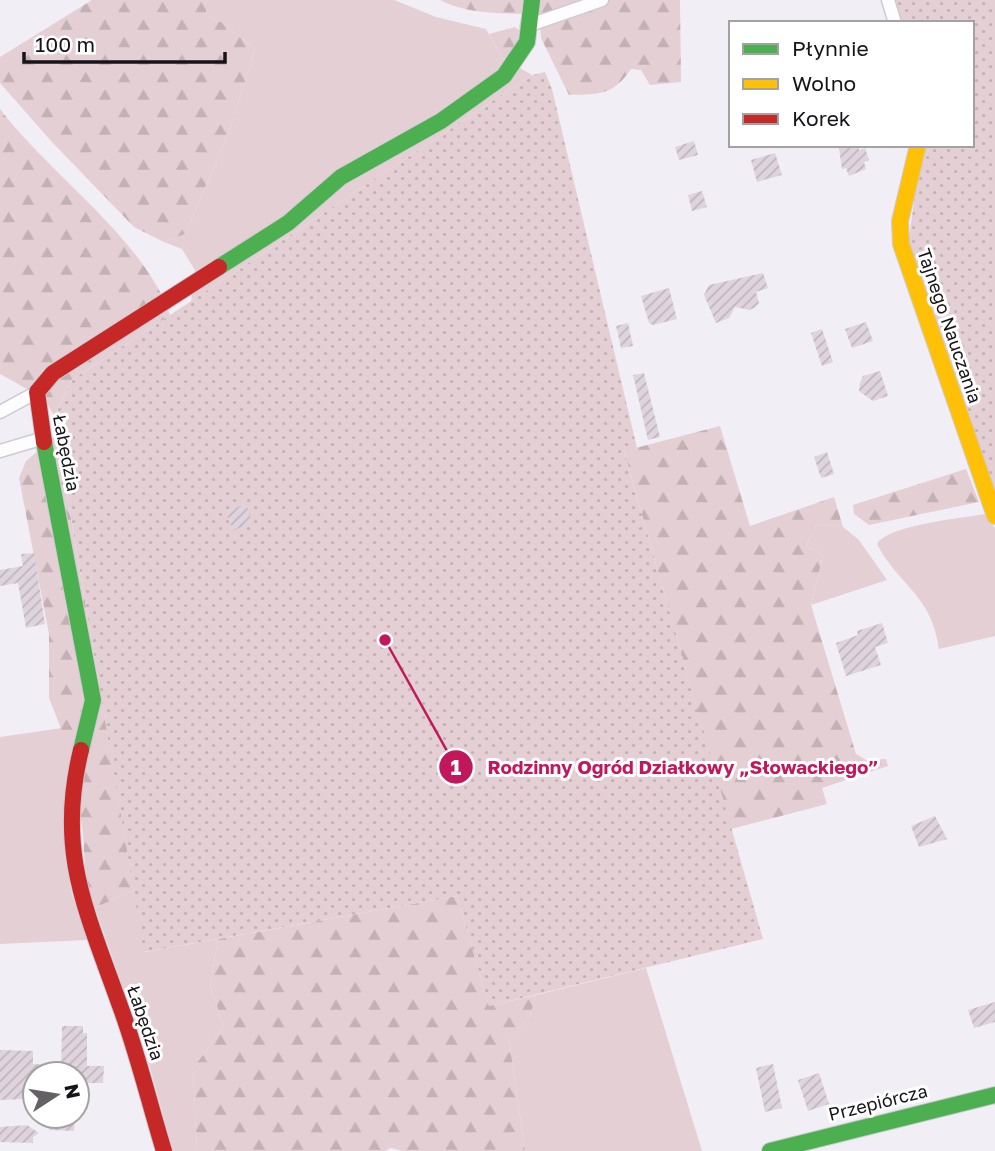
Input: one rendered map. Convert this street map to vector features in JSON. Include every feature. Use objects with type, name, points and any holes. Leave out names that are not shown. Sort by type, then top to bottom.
[{"type":"street","points":[[0,412],[37,392],[53,373],[288,223],[341,177],[441,121],[504,76],[527,42],[532,0]]},
{"type":"street","points":[[527,26],[603,0]]},
{"type":"street","points":[[888,0],[894,21]]},
{"type":"street","name":"Tajnego Nauczania","points":[[918,147],[900,221],[901,244],[995,516]]},
{"type":"street","name":"Łabędzia","points":[[37,392],[36,403],[93,700],[72,789],[70,839],[88,922],[120,1004],[164,1151]]},
{"type":"street","points":[[0,451],[44,438]]},
{"type":"street","name":"Przepiórcza","points":[[770,1151],[995,1095]]},
{"type":"green space","points":[[92,0],[205,0],[207,16],[223,23],[255,49],[230,130],[185,234],[164,242],[134,227],[52,142],[0,83],[0,57]]},
{"type":"green space","points":[[205,0],[394,0],[436,17],[486,29],[502,58],[532,75],[191,301],[196,272],[182,249],[164,242],[185,234],[230,130],[255,49],[223,23],[207,16]]},
{"type":"green space","points":[[440,0],[680,0],[681,82],[650,85],[641,70],[631,69],[618,84],[605,92],[569,95],[541,38],[539,15],[476,11]]},
{"type":"green space","points":[[894,0],[995,0],[995,498],[908,244],[922,147],[974,147],[974,21],[900,21]]},
{"type":"green space","points":[[515,27],[524,33],[518,65],[502,58],[489,34]]},
{"type":"green space","points":[[545,72],[552,89],[637,448],[624,452],[763,939],[489,1006],[457,896],[144,952],[54,416],[72,380],[532,75]]},
{"type":"green space","points":[[0,109],[140,260],[158,287],[170,315],[72,380],[54,416],[45,399],[0,374]]},
{"type":"green space","points":[[720,426],[750,526],[834,497],[843,527],[817,524],[806,546],[823,555],[811,605],[856,754],[866,760],[886,759],[888,766],[822,788],[827,804],[731,829],[624,451]]},
{"type":"green space","points":[[57,435],[134,890],[95,908],[86,886],[83,834],[71,754],[49,698],[49,634],[19,478],[26,461]]},
{"type":"green space","points":[[966,469],[979,502],[869,525],[854,514],[853,505]]},
{"type":"green space","points":[[985,514],[995,528],[995,636],[939,649],[935,630],[922,603],[877,544],[884,537],[910,527]]},
{"type":"green space","points":[[817,524],[843,527],[859,540],[887,580],[811,605],[823,555],[806,546]]},
{"type":"green space","points":[[62,728],[71,754],[65,856],[72,894],[87,940],[0,944],[0,737]]},
{"type":"green space","points":[[134,890],[145,952],[218,939],[210,986],[224,1027],[193,1068],[197,1151],[173,1151],[146,1053],[95,908]]},
{"type":"green space","points":[[457,896],[489,1006],[536,995],[530,1016],[509,1039],[525,1151],[403,1151],[391,1148],[385,1151],[197,1151],[193,1068],[224,1027],[210,986],[218,939]]},
{"type":"green space","points":[[646,968],[702,1151],[525,1151],[509,1039],[530,1016],[536,995]]},
{"type":"building","points":[[694,141],[698,155],[679,160],[675,147]]},
{"type":"building","points":[[839,148],[865,148],[869,160],[864,162],[866,169],[849,176],[846,168],[842,169]]},
{"type":"building","points":[[775,153],[782,175],[757,182],[751,160]]},
{"type":"building","points":[[702,191],[707,207],[692,211],[688,195]]},
{"type":"building","points":[[763,273],[768,288],[756,292],[759,303],[749,310],[735,307],[729,318],[716,323],[704,295],[709,285]]},
{"type":"building","points":[[669,288],[677,319],[653,325],[649,323],[641,296]]},
{"type":"building","points":[[866,322],[873,341],[852,348],[845,329]]},
{"type":"building","points":[[628,323],[633,346],[621,348],[616,326]]},
{"type":"building","points":[[822,329],[833,362],[822,366],[811,333]]},
{"type":"building","points":[[880,371],[888,396],[873,401],[859,391],[860,383],[863,376]]},
{"type":"building","points":[[644,373],[660,437],[648,440],[633,375]]},
{"type":"building","points":[[827,452],[834,474],[821,478],[814,457]]},
{"type":"building","points":[[246,504],[253,524],[233,530],[226,511]]},
{"type":"building","points":[[34,553],[45,624],[26,628],[18,583],[0,586],[0,570],[23,566],[21,554]]},
{"type":"building","points":[[882,623],[888,643],[875,647],[881,665],[846,676],[836,643],[858,635],[857,631]]},
{"type":"building","points":[[935,816],[947,839],[919,847],[911,826]]},
{"type":"building","points":[[995,1002],[995,1022],[974,1028],[968,1010]]},
{"type":"building","points":[[62,1026],[83,1026],[83,1033],[87,1033],[87,1060],[61,1060]]},
{"type":"building","points":[[0,1050],[33,1051],[33,1060],[21,1060],[21,1099],[0,1100]]},
{"type":"building","points":[[773,1064],[782,1108],[765,1112],[756,1068]]},
{"type":"building","points":[[91,1066],[104,1066],[103,1083],[91,1083]]},
{"type":"building","points":[[819,1073],[829,1104],[808,1111],[798,1080]]},
{"type":"building","points":[[21,1125],[21,1130],[34,1130],[39,1133],[33,1137],[33,1143],[0,1142],[0,1127]]},
{"type":"traffic: fast","points":[[219,267],[288,223],[341,177],[441,121],[504,76],[527,42],[532,0]]},
{"type":"traffic: fast","points":[[44,442],[93,700],[81,750]]},
{"type":"traffic: fast","points":[[770,1151],[995,1095]]},
{"type":"traffic: slow","points":[[918,147],[900,221],[901,244],[995,516]]},
{"type":"traffic: jam","points":[[44,442],[37,392],[53,373],[219,267]]},
{"type":"traffic: jam","points":[[81,750],[74,786],[72,819],[78,880],[132,1039],[164,1151]]},
{"type":"place","name":"Rodzinny Ogród Działkowy „Słowackiego”","points":[[385,640]]}]
